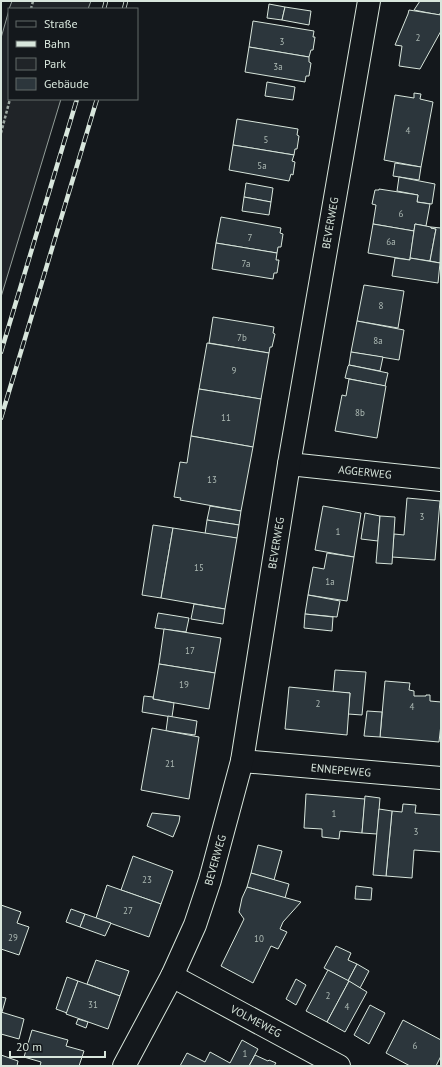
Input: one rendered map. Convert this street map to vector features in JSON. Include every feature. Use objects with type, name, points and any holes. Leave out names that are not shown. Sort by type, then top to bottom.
[{"type":"street","name":"BEVERWEG","points":[[124,1066],[172,976],[195,926],[210,880],[242,761],[289,464],[369,1]]},
{"type":"street","name":"AGGERWEG","points":[[289,464],[441,480]]},
{"type":"street","name":"ENNEPEWEG","points":[[242,761],[441,778]]},
{"type":"street","name":"VOLMEWEG","points":[[172,976],[339,1066]]},
{"type":"path","points":[[1,133],[10,100]]},
{"type":"green space","points":[[12,1],[91,1],[88,8],[9,8]]},
{"type":"green space","points":[[8,14],[8,100],[61,100],[1,297],[1,38]]},
{"type":"building","points":[[420,1],[441,1],[441,12],[439,15],[414,10]]},
{"type":"building","points":[[269,4],[285,7],[282,20],[267,18]]},
{"type":"building","points":[[285,7],[311,11],[309,25],[282,20]]},
{"type":"building","points":[[409,10],[441,15],[441,31],[420,69],[399,66],[402,46],[395,45]]},
{"type":"building","points":[[253,21],[314,31],[313,37],[315,37],[313,50],[311,50],[309,57],[249,47]]},
{"type":"building","points":[[249,47],[309,57],[309,62],[311,63],[309,76],[306,76],[305,82],[245,72]]},
{"type":"building","points":[[267,82],[295,87],[293,100],[265,96]]},
{"type":"building","points":[[414,93],[421,94],[420,99],[433,102],[421,167],[384,160],[395,95],[414,98]]},
{"type":"building","points":[[237,119],[298,129],[297,135],[299,136],[297,149],[295,149],[294,155],[233,145]]},
{"type":"building","points":[[233,145],[294,155],[292,161],[295,162],[293,175],[291,174],[289,181],[229,170]]},
{"type":"building","points":[[395,163],[421,167],[419,180],[393,176]]},
{"type":"building","points":[[399,177],[435,184],[432,204],[417,202],[418,195],[397,191]]},
{"type":"building","points":[[246,183],[273,188],[271,202],[244,197]]},
{"type":"building","points":[[379,189],[418,195],[417,202],[430,204],[426,226],[415,224],[414,231],[373,224],[376,205],[372,204],[375,190]]},
{"type":"building","points":[[244,197],[271,202],[269,215],[242,211]]},
{"type":"building","points":[[221,217],[281,228],[280,233],[283,234],[281,247],[278,247],[277,253],[216,243]]},
{"type":"building","points":[[373,224],[414,231],[410,260],[368,253]]},
{"type":"building","points":[[415,224],[436,229],[430,261],[410,258]]},
{"type":"building","points":[[431,227],[441,228],[440,263],[430,261],[436,229]]},
{"type":"building","points":[[216,243],[277,253],[276,260],[279,260],[277,273],[274,273],[273,279],[212,269]]},
{"type":"building","points":[[395,258],[410,260],[410,258],[440,263],[438,283],[392,276]]},
{"type":"building","points":[[364,285],[404,291],[398,328],[357,321]]},
{"type":"building","points":[[213,317],[274,327],[273,333],[275,334],[269,353],[209,343]]},
{"type":"building","points":[[357,321],[404,330],[399,360],[351,352]]},
{"type":"building","points":[[207,343],[269,353],[261,399],[199,389]]},
{"type":"building","points":[[351,352],[383,357],[380,371],[349,365]]},
{"type":"building","points":[[349,365],[388,373],[385,386],[345,378]]},
{"type":"building","points":[[349,379],[386,386],[377,438],[335,431],[342,395],[346,396]]},
{"type":"building","points":[[199,389],[261,399],[253,447],[191,436]]},
{"type":"building","points":[[191,436],[253,447],[241,511],[180,500],[181,498],[174,497],[180,462],[187,463]]},
{"type":"building","points":[[407,498],[440,501],[435,560],[392,557],[394,534],[404,535]]},
{"type":"building","points":[[210,506],[241,511],[239,525],[207,520]]},
{"type":"building","points":[[323,506],[361,513],[354,557],[315,550]]},
{"type":"building","points":[[365,513],[380,516],[378,541],[361,539]]},
{"type":"building","points":[[380,516],[395,517],[392,564],[376,563]]},
{"type":"building","points":[[207,520],[239,525],[237,538],[205,534]]},
{"type":"building","points":[[153,525],[173,528],[161,598],[142,595]]},
{"type":"building","points":[[173,528],[237,538],[225,609],[161,598]]},
{"type":"building","points":[[327,553],[354,557],[347,601],[308,595],[313,567],[324,569]]},
{"type":"building","points":[[308,595],[340,601],[337,617],[305,614]]},
{"type":"building","points":[[194,604],[225,609],[223,624],[191,619]]},
{"type":"building","points":[[158,613],[189,618],[186,632],[155,628]]},
{"type":"building","points":[[305,614],[333,617],[332,631],[304,628]]},
{"type":"building","points":[[164,629],[221,638],[215,673],[159,664]]},
{"type":"building","points":[[159,664],[215,673],[209,709],[153,699]]},
{"type":"building","points":[[335,670],[366,672],[362,715],[348,714],[350,693],[333,692]]},
{"type":"building","points":[[385,681],[410,683],[409,690],[414,691],[414,696],[430,695],[430,701],[441,702],[439,742],[380,737]]},
{"type":"building","points":[[289,687],[350,693],[347,735],[285,729]]},
{"type":"building","points":[[144,696],[174,703],[172,717],[142,712]]},
{"type":"building","points":[[367,711],[382,712],[380,737],[364,736]]},
{"type":"building","points":[[168,716],[197,721],[195,735],[166,731]]},
{"type":"building","points":[[152,728],[199,737],[189,799],[141,790]]},
{"type":"building","points":[[306,794],[365,799],[362,833],[340,831],[339,839],[322,837],[322,829],[304,828]]},
{"type":"building","points":[[365,796],[380,798],[377,834],[362,833]]},
{"type":"building","points":[[403,804],[416,805],[415,813],[441,815],[441,852],[414,850],[412,878],[386,876],[392,811],[402,812]]},
{"type":"building","points":[[379,809],[392,811],[386,876],[373,875]]},
{"type":"building","points":[[152,813],[180,816],[173,837],[147,826]]},
{"type":"building","points":[[258,845],[282,851],[274,880],[251,873]]},
{"type":"building","points":[[133,856],[173,871],[161,904],[121,890]]},
{"type":"building","points":[[251,873],[289,884],[285,898],[247,887]]},
{"type":"building","points":[[107,885],[161,904],[149,937],[96,918]]},
{"type":"building","points":[[356,886],[372,888],[371,900],[355,899]]},
{"type":"building","points":[[247,887],[301,902],[283,922],[280,929],[287,932],[278,949],[271,946],[253,983],[221,966],[244,919],[239,912],[242,898]]},
{"type":"building","points":[[1,905],[21,912],[17,923],[29,927],[19,955],[1,949]]},
{"type":"building","points":[[71,909],[85,914],[80,927],[66,922]]},
{"type":"building","points":[[85,914],[111,923],[105,936],[80,927]]},
{"type":"building","points":[[336,946],[351,953],[348,960],[357,964],[348,981],[324,968]]},
{"type":"building","points":[[96,960],[129,971],[120,996],[87,984]]},
{"type":"building","points":[[357,964],[369,971],[360,988],[348,981]]},
{"type":"building","points":[[328,970],[349,981],[327,1022],[306,1011]]},
{"type":"building","points":[[67,977],[78,981],[67,1013],[56,1009]]},
{"type":"building","points":[[296,979],[306,985],[296,1005],[286,999]]},
{"type":"building","points":[[78,981],[120,996],[108,1029],[66,1014]]},
{"type":"building","points":[[349,981],[367,992],[345,1032],[327,1022]]},
{"type":"building","points":[[1,997],[6,998],[2,1012],[1,1012]]},
{"type":"building","points":[[370,1005],[385,1013],[369,1044],[354,1035]]},
{"type":"building","points":[[1,1012],[24,1019],[19,1039],[1,1034]]},
{"type":"building","points":[[78,1019],[88,1022],[86,1028],[76,1024]]},
{"type":"building","points":[[403,1020],[441,1040],[441,1056],[436,1066],[410,1066],[386,1053]]},
{"type":"building","points":[[32,1030],[68,1040],[66,1046],[84,1051],[79,1066],[40,1066],[41,1062],[24,1057]]},
{"type":"building","points":[[242,1040],[258,1049],[249,1066],[180,1066],[187,1053],[205,1062],[210,1052],[230,1063]]},
{"type":"building","points":[[1,1055],[18,1061],[17,1066],[1,1066]]},
{"type":"building","points":[[255,1055],[276,1063],[274,1066],[249,1066]]},
{"type":"railway","points":[[104,8],[106,1]]},
{"type":"railway","points":[[124,8],[126,1]]},
{"type":"railway","points":[[1,352],[77,100]]},
{"type":"railway","points":[[1,418],[97,100]]}]
